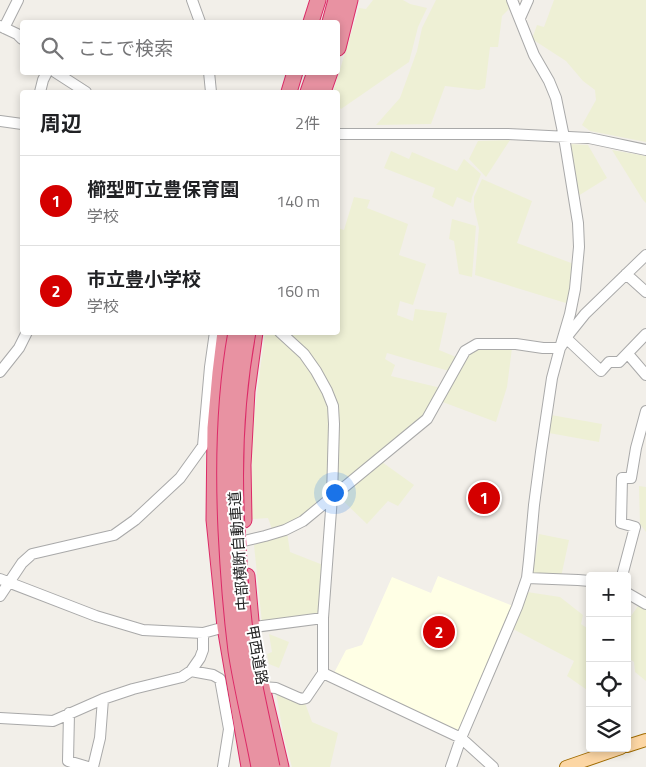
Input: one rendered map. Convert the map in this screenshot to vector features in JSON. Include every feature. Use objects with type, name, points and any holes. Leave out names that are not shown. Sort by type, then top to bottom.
[{"type":"highway","points":[[312,20],[318,0]]},
{"type":"highway","points":[[331,20],[336,0]]},
{"type":"highway","points":[[337,20],[342,0]]},
{"type":"highway","points":[[340,40],[350,0]]},
{"type":"highway","points":[[290,90],[294,75]]},
{"type":"highway","points":[[309,90],[314,75]]},
{"type":"highway","points":[[315,90],[320,75]]},
{"type":"highway","points":[[324,90],[329,75]]},
{"type":"highway","name":"甲西道路","points":[[225,335],[215,428],[214,510],[225,627],[249,767]]},
{"type":"highway","name":"中部横断自動車道","points":[[236,335],[227,391],[224,442],[228,577],[236,653],[260,767]]},
{"type":"highway","name":"中部横断自動車道","points":[[248,335],[239,393],[236,442],[235,493],[237,538],[240,585],[248,650],[272,767]]},
{"type":"highway","name":"甲西道路","points":[[255,335],[247,391],[243,465],[244,541],[257,668],[281,767]]},
{"type":"main road","points":[[631,745],[646,740]]},
{"type":"main road","points":[[566,767],[609,752]]},
{"type":"street","points":[[18,0],[2,27],[20,36]]},
{"type":"street","points":[[192,0],[199,20]]},
{"type":"street","points":[[451,767],[526,578],[552,378],[572,306],[579,246],[578,223],[556,98],[549,81],[534,55],[512,0]]},
{"type":"street","points":[[520,18],[528,0]]},
{"type":"street","points":[[40,90],[46,75]]},
{"type":"street","points":[[60,75],[83,90]]},
{"type":"street","points":[[209,75],[211,90]]},
{"type":"street","points":[[0,121],[20,124]]},
{"type":"street","points":[[340,134],[508,134],[590,138],[646,150]]},
{"type":"street","points":[[560,348],[584,314],[646,255]]},
{"type":"street","points":[[626,274],[646,292]]},
{"type":"street","points":[[566,338],[601,370],[609,362],[619,362],[646,334]]},
{"type":"street","points":[[0,372],[25,335]]},
{"type":"street","points":[[0,596],[5,581],[32,554],[114,535],[136,520],[180,478],[203,446],[215,335]]},
{"type":"street","points":[[262,687],[276,688],[301,699],[306,698],[323,673],[323,618],[332,497],[333,406],[316,371],[304,354],[283,335]]},
{"type":"street","points":[[244,541],[284,530],[303,521],[427,419],[465,351],[477,344],[516,344],[543,348],[560,348]]},
{"type":"street","points":[[628,354],[646,375]]},
{"type":"street","points":[[623,572],[636,526],[621,523],[622,478],[631,478],[636,448],[646,411]]},
{"type":"street","points":[[526,578],[586,581]]},
{"type":"street","points":[[5,581],[96,616],[143,630],[203,633],[225,627],[252,628],[323,618]]},
{"type":"street","points":[[631,595],[646,604]]},
{"type":"street","points":[[0,718],[53,721],[103,699],[133,689],[182,677],[191,671],[200,658],[203,650],[203,633]]},
{"type":"street","points":[[191,671],[213,675],[220,679],[229,729],[223,767]]},
{"type":"street","points":[[323,673],[461,738],[493,767]]},
{"type":"street","points":[[93,767],[100,738],[103,699]]},
{"type":"street","points":[[69,714],[68,761],[88,767]]},
{"type":"shaded area","points":[[373,0],[403,0],[410,4],[427,8],[418,27],[409,62],[341,109],[340,90],[334,90],[338,75],[340,75],[340,69],[359,8],[366,9]]},
{"type":"shaded area","points":[[436,0],[508,0],[511,7],[502,16],[498,47],[490,47],[485,88],[479,90],[445,86],[431,124],[376,125],[400,98],[417,51],[422,28]]},
{"type":"shaded area","points":[[554,0],[646,0],[646,142],[590,131],[582,125],[596,100],[595,90],[583,81],[566,61],[532,39],[537,25],[544,27]]},
{"type":"shaded area","points":[[510,140],[486,177],[469,159],[478,141]]},
{"type":"shaded area","points":[[568,144],[588,145],[607,178],[578,196]]},
{"type":"shaded area","points":[[612,150],[646,156],[646,203],[643,200]]},
{"type":"shaded area","points":[[391,151],[409,159],[412,152],[457,171],[464,159],[481,174],[471,203],[457,197],[453,207],[432,197],[435,188],[384,168]]},
{"type":"shaded area","points":[[482,179],[532,201],[517,243],[574,264],[569,304],[475,275],[479,228],[474,207],[474,197]]},
{"type":"shaded area","points":[[354,197],[370,200],[367,208],[408,224],[399,255],[426,264],[413,305],[400,301],[397,315],[413,321],[415,309],[447,313],[439,350],[456,357],[449,371],[387,353],[385,359],[395,365],[391,376],[441,388],[424,417],[337,487],[339,434],[336,403],[320,368],[300,343],[290,335],[340,335],[340,229],[344,230]]},
{"type":"shaded area","points":[[452,219],[476,226],[472,277],[459,274],[454,241],[449,239]]},
{"type":"shaded area","points":[[265,335],[277,335],[292,347],[314,375],[329,406],[330,414],[329,493],[307,514],[289,525],[272,529],[268,518],[252,519],[254,416]]},
{"type":"shaded area","points":[[476,347],[512,348],[507,387],[496,422],[440,401],[467,354]]},
{"type":"shaded area","points":[[551,415],[602,424],[599,442],[549,433]]},
{"type":"shaded area","points":[[382,462],[414,485],[398,506],[388,501],[367,524],[338,496]]},
{"type":"shaded area","points":[[639,486],[646,487],[646,532],[640,524]]},
{"type":"shaded area","points":[[287,532],[290,552],[323,565],[318,616],[262,623],[254,545]]},
{"type":"shaded area","points":[[539,534],[569,540],[561,577],[532,575]]},
{"type":"shaded area","points":[[438,576],[513,606],[461,730],[455,731],[334,673],[346,650],[362,645],[392,577],[431,593]]},
{"type":"shaded area","points":[[527,592],[560,597],[583,615],[581,624],[586,627],[586,689],[567,676],[574,661],[513,629]]},
{"type":"shaded area","points":[[640,603],[646,607],[646,681],[635,672],[634,662],[631,660],[631,616]]},
{"type":"shaded area","points":[[269,634],[289,642],[279,668],[269,664],[267,654],[272,652]]},
{"type":"shaded area","points":[[276,692],[305,703],[312,722],[338,733],[330,767],[292,767],[284,738]]},
{"type":"place","name":"櫛型町立豊保育園","points":[[484,498]]},
{"type":"place","name":"市立豊小学校","points":[[439,632]]}]
